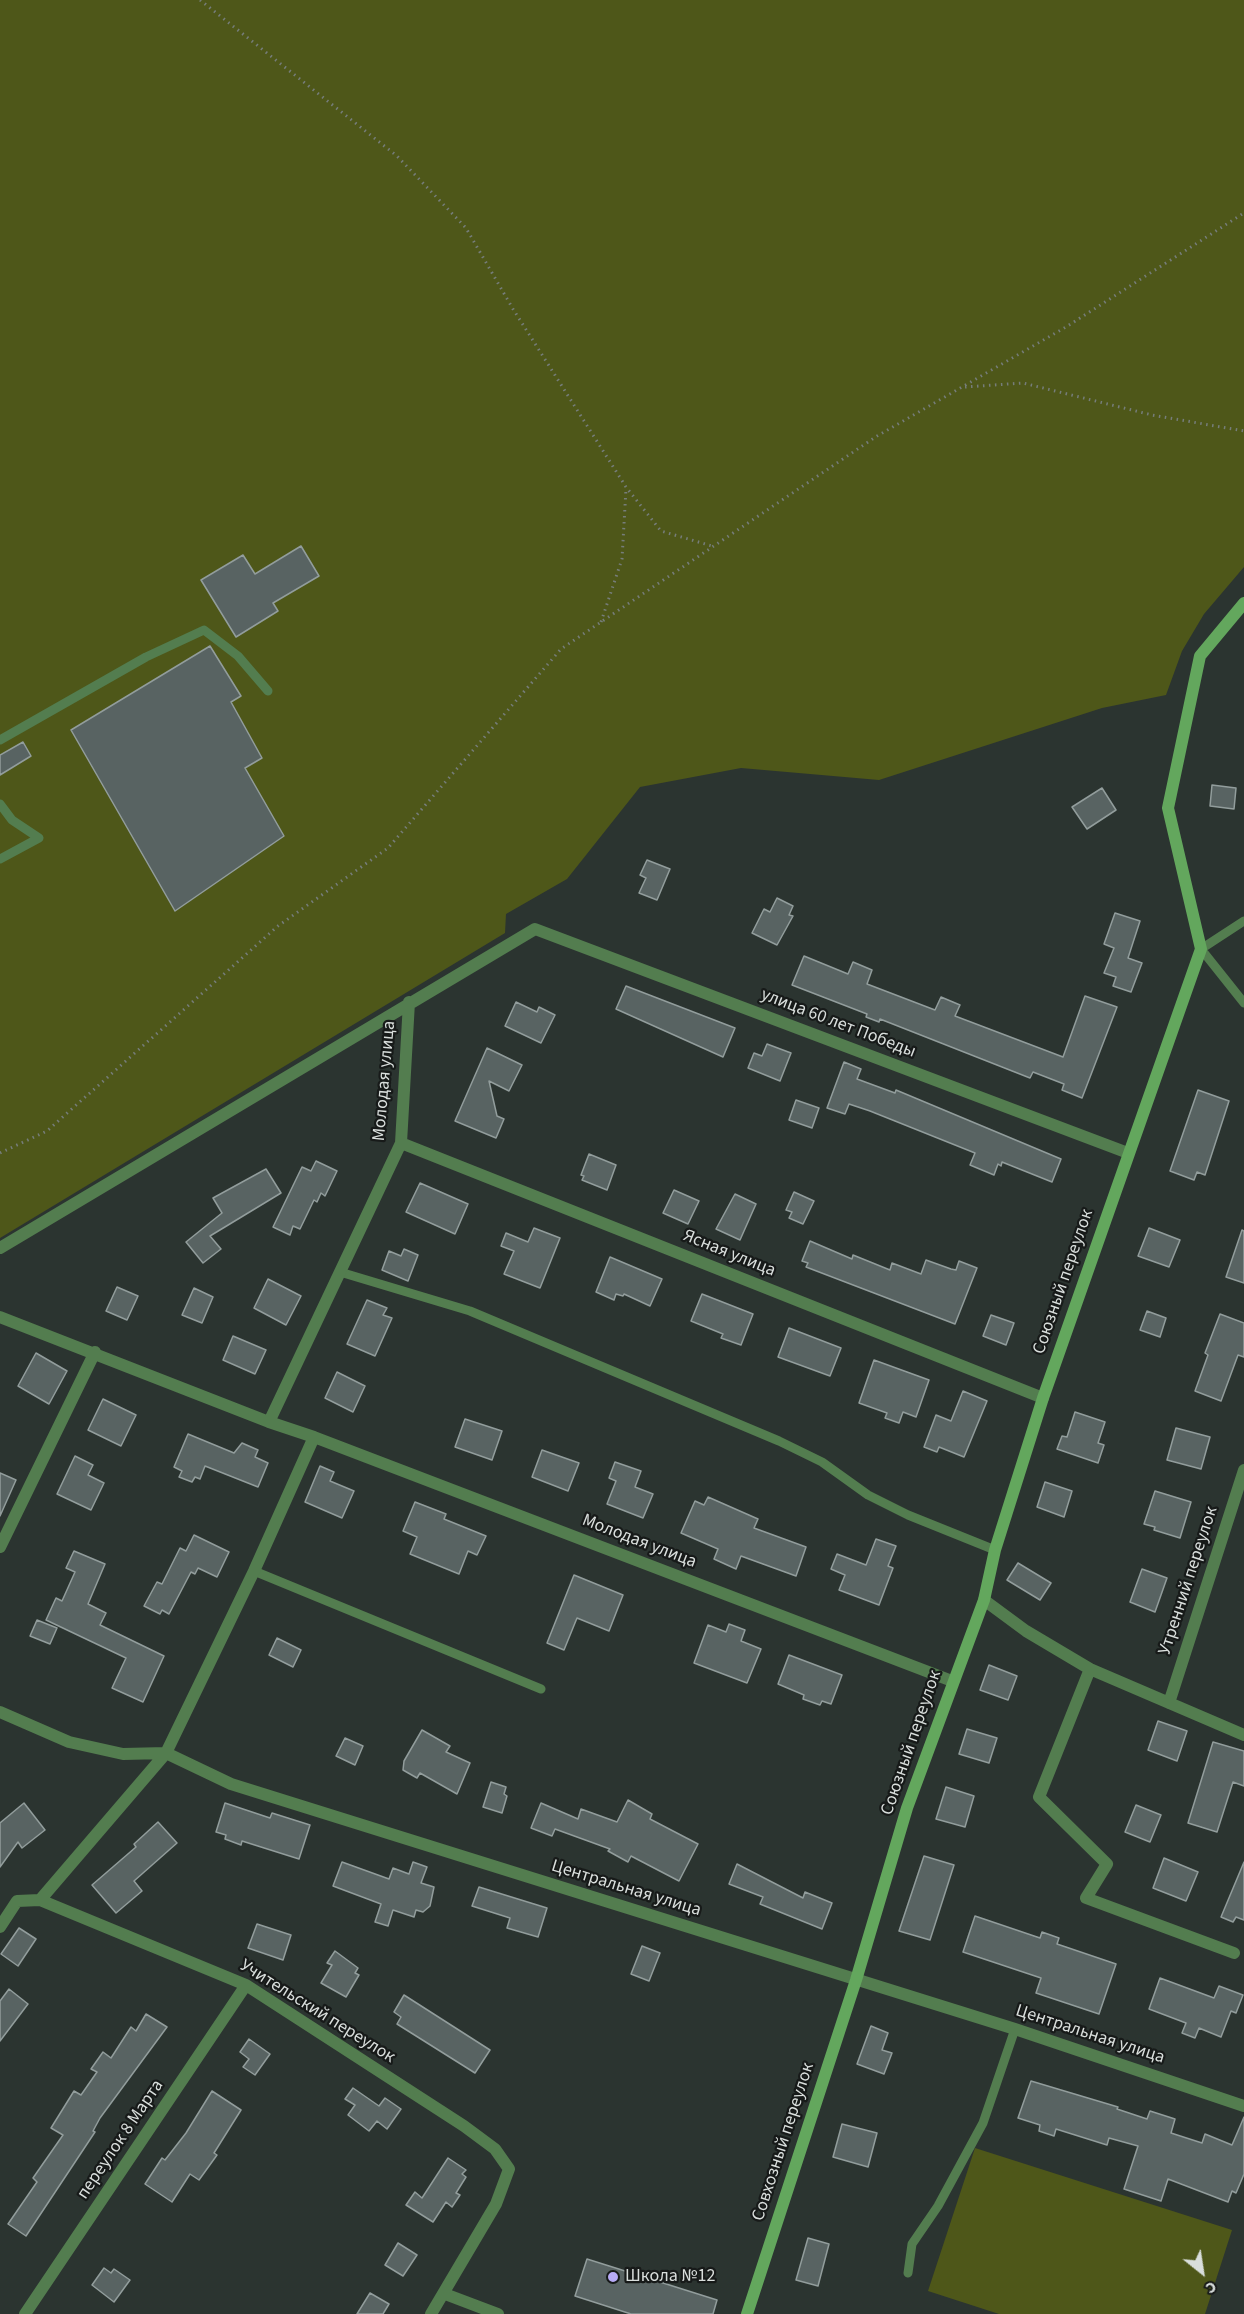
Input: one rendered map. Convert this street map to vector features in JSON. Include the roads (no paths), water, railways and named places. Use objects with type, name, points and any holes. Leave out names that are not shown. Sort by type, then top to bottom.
[{"type":"street","points":[[1202,949],[1168,808],[1200,656],[1244,603]]},
{"type":"street","name":"улица 60 лет Победы","points":[[409,1002],[535,928],[1128,1153]]},
{"type":"street","name":"Союзный переулок","points":[[856,1980],[907,1808],[952,1681],[984,1600],[995,1550],[1043,1398],[1202,949]]},
{"type":"street","points":[[0,1248],[409,1002]]},
{"type":"street","name":"Молодая улица","points":[[269,1422],[401,1143],[409,1002]]},
{"type":"street","name":"Ясная улица","points":[[401,1143],[1043,1398]]},
{"type":"street","name":"Молодая улица","points":[[0,1317],[95,1352],[269,1422],[314,1437],[952,1681]]},
{"type":"street","points":[[0,1547],[95,1352]]},
{"type":"street","points":[[40,1900],[166,1753],[254,1571],[314,1437]]},
{"type":"street","name":"Утренний переулок","points":[[1169,1703],[1244,1470]]},
{"type":"street","points":[[984,1600],[1026,1631],[1090,1669],[1244,1735]]},
{"type":"street","points":[[1090,1669],[1039,1797],[1107,1864],[1086,1898],[1234,1953]]},
{"type":"street","name":"Центральная улица","points":[[0,1712],[69,1742],[123,1754],[166,1753],[231,1784],[1015,2029],[1244,2106]]},
{"type":"street","name":"Учительский переулок","points":[[0,1927],[17,1900],[40,1900],[246,1985],[464,2126],[495,2149],[509,2169],[496,2205],[445,2294]]},
{"type":"street","name":"Совхозный переулок","points":[[747,2314],[856,1980]]},
{"type":"street","name":"переулок 8 Марта","points":[[25,2314],[246,1985]]},
{"type":"street","points":[[431,2314],[445,2294],[498,2314]]},
{"type":"lane","points":[[0,740],[146,657],[204,630],[238,656],[268,691]]},
{"type":"lane","points":[[0,804],[12,820],[39,838],[0,859]]},
{"type":"lane","points":[[1244,921],[1202,949],[1244,1003]]},
{"type":"lane","points":[[340,1272],[470,1311],[779,1442],[822,1462],[868,1495],[908,1515],[995,1550]]},
{"type":"lane","points":[[254,1571],[541,1689]]},
{"type":"lane","points":[[908,2273],[912,2244],[938,2206],[983,2123],[1015,2029]]},
{"type":"place","name":"Школа №12","points":[[613,2277]]}]
